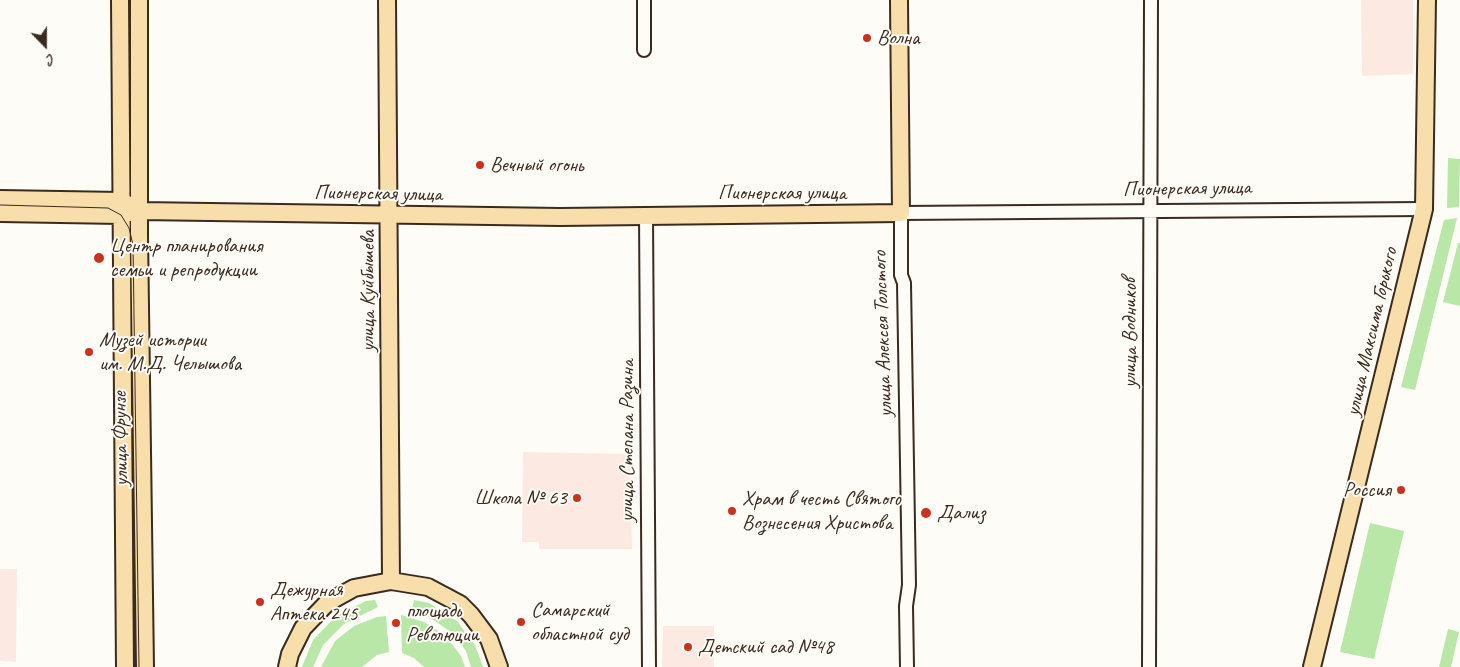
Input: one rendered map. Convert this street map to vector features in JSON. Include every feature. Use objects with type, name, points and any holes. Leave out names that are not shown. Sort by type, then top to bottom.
[{"type":"main road","name":"улица Фрунзе","points":[[120,0],[125,667]]},
{"type":"main road","name":"улица Фрунзе","points":[[139,0],[145,667]]},
{"type":"main road","name":"улица Куйбышева","points":[[387,0],[391,581]]},
{"type":"main road","name":"улица Алексея Толстого","points":[[899,0],[901,213]]},
{"type":"main road","name":"улица Максима Горького","points":[[1312,667],[1424,209],[1427,0]]},
{"type":"main road","name":"Пионерская улица","points":[[0,199],[140,211],[389,215],[901,213]]},
{"type":"main road","name":"Пионерская улица","points":[[0,214],[121,208]]},
{"type":"main road","points":[[287,667],[290,654],[303,628],[327,603],[354,588],[391,581],[428,587],[460,604],[472,615],[489,639],[499,667]]},
{"type":"street","points":[[644,0],[644,50]]},
{"type":"street","name":"улица Водников","points":[[1149,667],[1151,0]]},
{"type":"street","name":"Пионерская улица","points":[[901,213],[1424,209]]},
{"type":"street","name":"улица Алексея Толстого","points":[[901,213],[900,275],[904,283],[907,419],[909,585],[906,606],[907,667]]},
{"type":"street","name":"улица Степана Разина","points":[[646,215],[648,667]]},
{"type":"shaded area","points":[[1361,0],[1413,0],[1413,74],[1362,76]]},
{"type":"shaded area","name":"Школа № 63","points":[[523,452],[630,454],[632,549],[539,549],[539,542],[522,542]]},
{"type":"shaded area","points":[[0,569],[17,569],[16,662],[0,661]]},
{"type":"shaded area","name":"Детский сад №48","points":[[663,626],[714,626],[714,667],[662,667]]},
{"type":"green space","points":[[1448,158],[1460,159],[1459,207],[1447,208]]},
{"type":"green space","points":[[1457,218],[1415,390],[1401,387],[1444,220]]},
{"type":"green space","points":[[1458,243],[1460,243],[1460,306],[1443,302]]},
{"type":"green space","points":[[1370,523],[1404,531],[1374,659],[1340,652]]},
{"type":"green space","points":[[375,600],[378,607],[344,624],[323,645],[313,667],[302,667],[313,640],[336,616],[366,601]]},
{"type":"green space","points":[[414,600],[429,603],[457,621],[475,645],[483,667],[471,667],[466,651],[454,634],[426,615],[412,610]]},
{"type":"green space","points":[[401,615],[424,622],[445,635],[461,656],[465,667],[424,667],[414,658],[402,653]]},
{"type":"green space","points":[[386,616],[389,652],[377,655],[362,667],[321,667],[335,641],[354,626],[377,617]]},
{"type":"green space","points":[[1448,629],[1459,632],[1451,667],[1439,667]]},
{"type":"tram line","points":[[0,205],[108,208],[121,215],[129,228],[133,245],[139,667]]},
{"type":"place","name":"Волна","points":[[867,38]]},
{"type":"place","name":"Вечный огонь","points":[[480,165]]},
{"type":"place","name":"Центр планирования семьи и репродукции","points":[[99,258]]},
{"type":"place","name":"Музей истории им. М.Д. Челышова","points":[[89,352]]},
{"type":"place","name":"Россия","points":[[1401,490]]},
{"type":"place","name":"Школа № 63","points":[[577,498]]},
{"type":"place","name":"Храм в честь Святого Вознесения Христова","points":[[732,511]]},
{"type":"place","name":"Дализ","points":[[926,513]]},
{"type":"place","name":"Дежурная Аптека 245","points":[[260,602]]},
{"type":"place","name":"Самарский областной суд","points":[[521,622]]},
{"type":"place","name":"площадь Революции","points":[[396,623]]},
{"type":"place","name":"Детский сад №48","points":[[688,647]]}]
